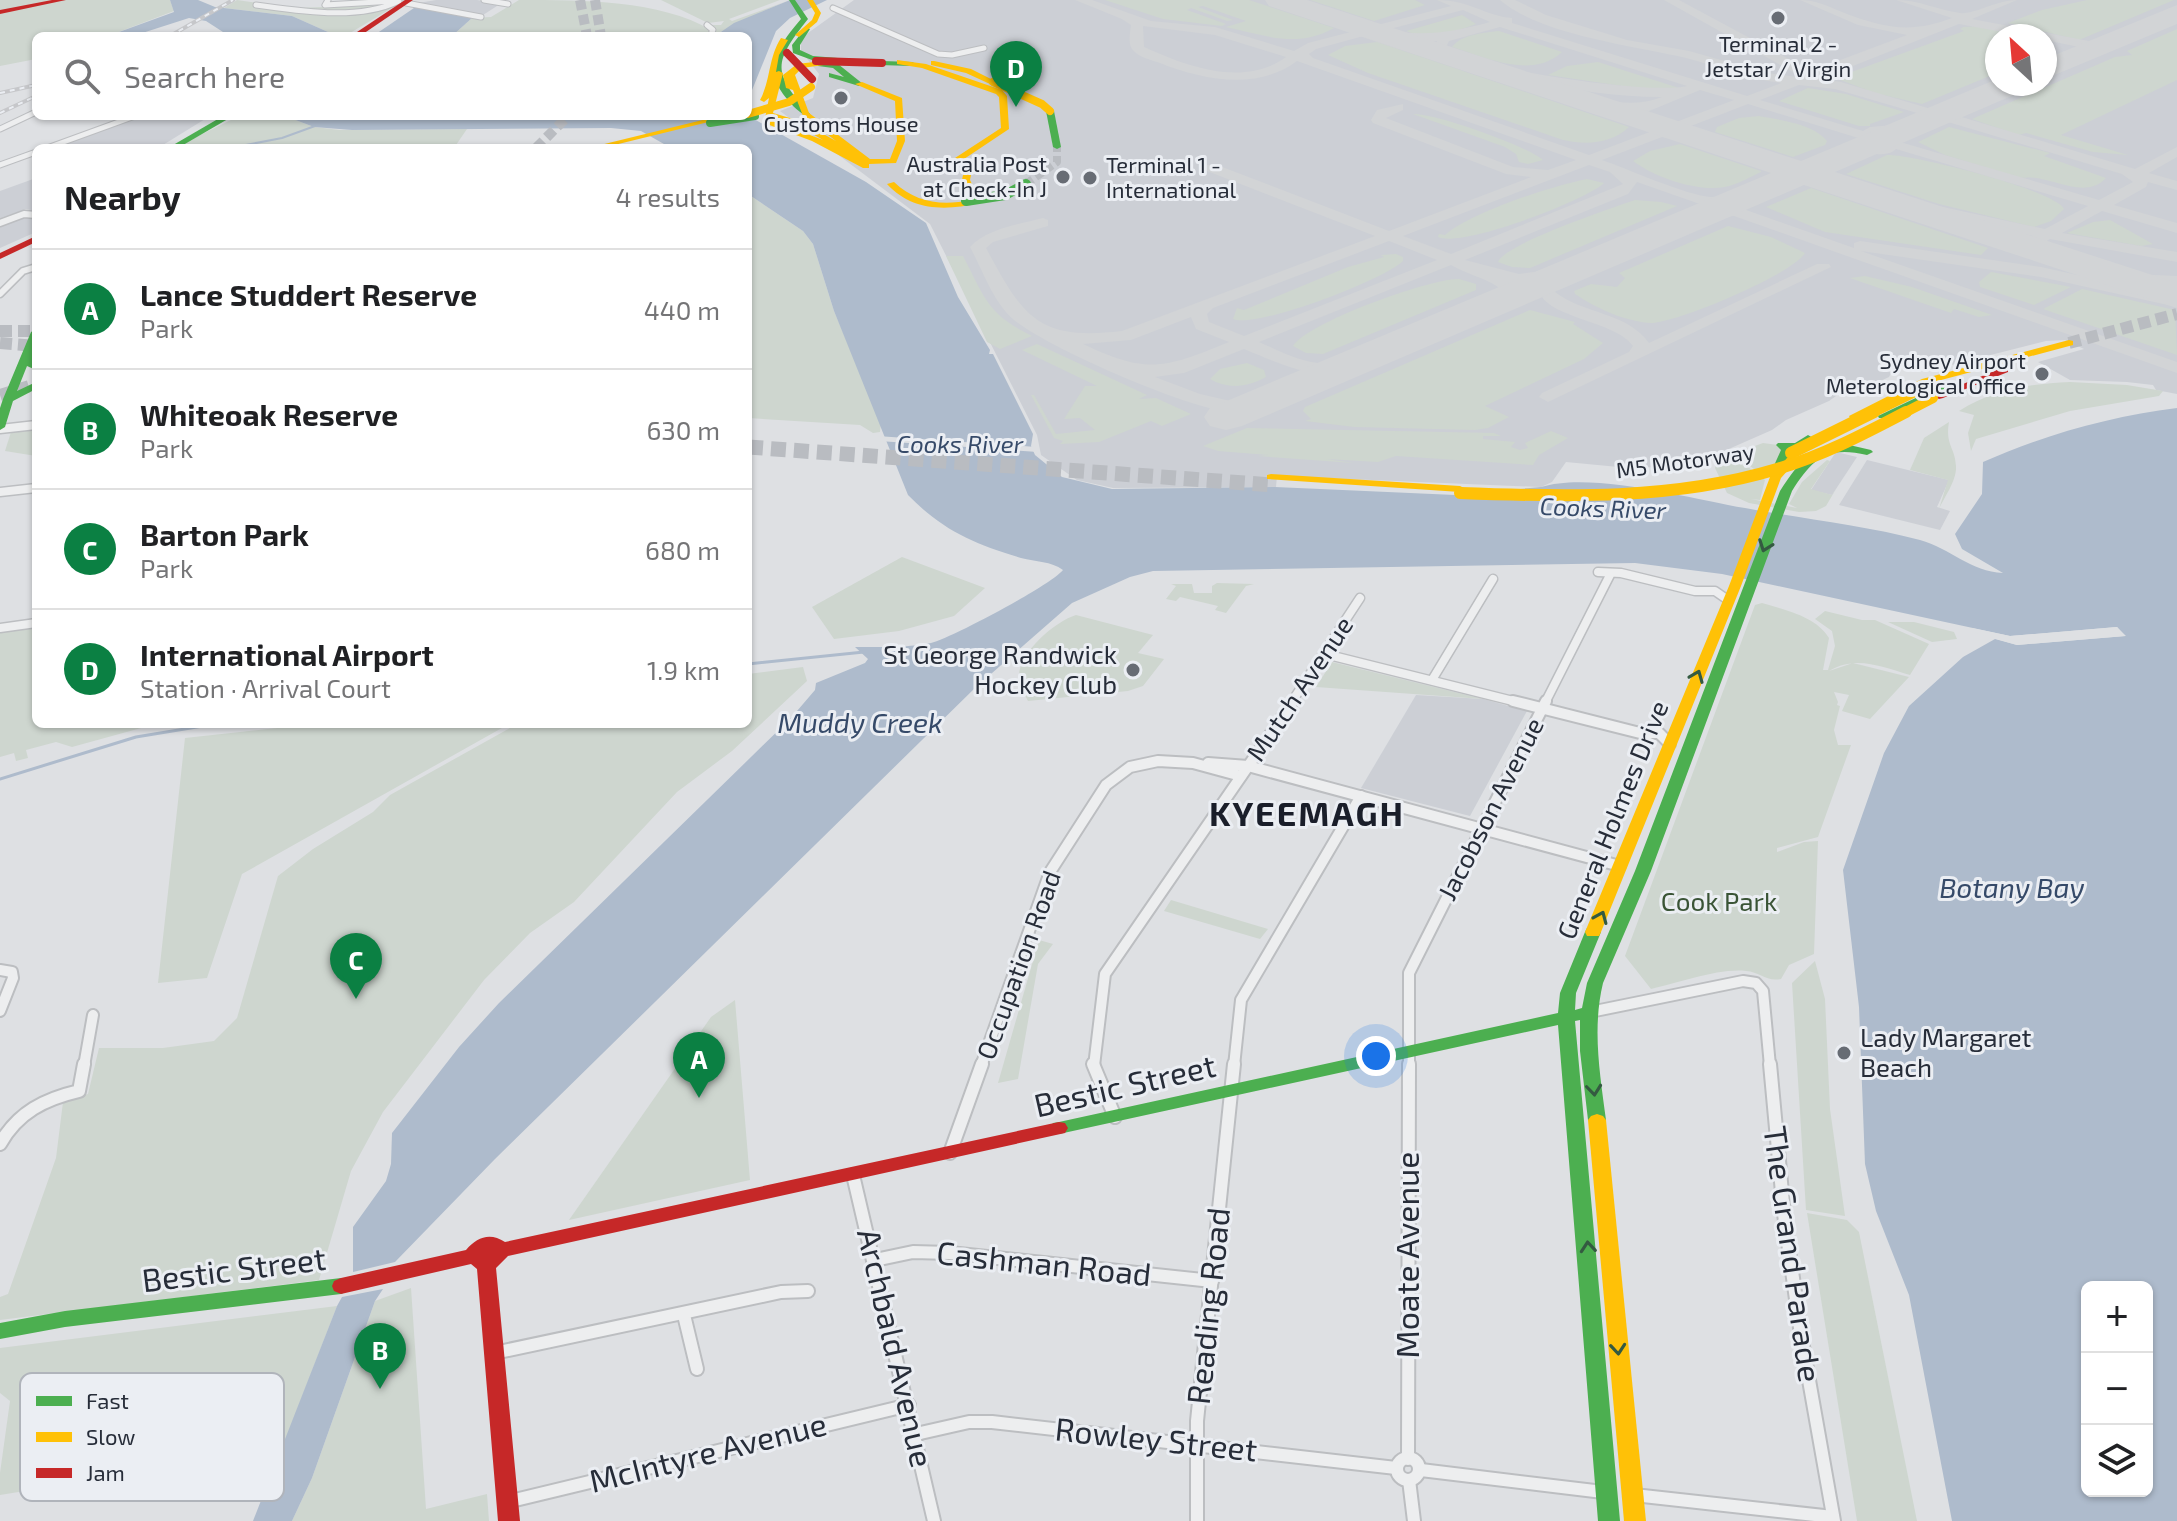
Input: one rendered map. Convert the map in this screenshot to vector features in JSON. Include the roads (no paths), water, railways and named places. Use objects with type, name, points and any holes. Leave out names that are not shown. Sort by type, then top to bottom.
[{"type":"main road","points":[[0,12],[63,0]]},
{"type":"main road","points":[[779,73],[785,94],[907,197],[941,206],[975,202],[966,180],[968,169],[959,158],[1005,129],[1002,94],[896,62],[821,59],[800,54],[795,46],[817,18],[809,6],[792,0]]},
{"type":"main road","points":[[362,32],[412,1]]},
{"type":"main road","points":[[367,32],[412,1]]},
{"type":"main road","points":[[752,110],[781,100],[790,88],[787,75],[791,53],[809,6]]},
{"type":"main road","points":[[806,114],[791,75],[791,53],[807,28]]},
{"type":"main road","points":[[791,53],[803,64],[895,97],[900,107],[901,139],[898,156],[888,163],[868,163],[767,121],[770,101],[779,90],[777,54],[791,53],[832,65],[859,84]]},
{"type":"main road","points":[[752,110],[795,100],[811,87],[809,74],[791,53]]},
{"type":"main road","points":[[752,108],[770,91],[771,58],[791,53],[818,62],[927,62],[968,71],[1041,103],[1050,110],[1057,147]]},
{"type":"main road","points":[[752,117],[771,115],[800,119],[822,133],[836,147],[868,163]]},
{"type":"main road","points":[[171,144],[210,120]]},
{"type":"main road","points":[[179,144],[222,120]]},
{"type":"main road","points":[[708,122],[714,120]]},
{"type":"main road","points":[[617,144],[718,120]]},
{"type":"main road","points":[[708,122],[726,120]]},
{"type":"main road","points":[[613,144],[624,142]]},
{"type":"main road","points":[[888,181],[916,196],[966,201],[1005,195],[1026,184]]},
{"type":"main road","points":[[0,254],[32,239]]},
{"type":"main road","points":[[0,428],[32,341]]},
{"type":"main road","name":"General Holmes Drive","points":[[1635,1521],[1589,1042],[1590,1012],[1595,983],[1643,871],[1774,502],[1776,477],[1818,435],[1917,385],[1993,363],[2075,345]]},
{"type":"main road","name":"General Holmes Drive","points":[[1774,502],[1810,460],[1854,431],[1951,384],[2075,345]]},
{"type":"main road","name":"M5 Motorway","points":[[1272,481],[1596,495],[1656,491],[1746,477],[1826,451],[1933,398],[2075,345]]},
{"type":"main road","points":[[27,352],[32,365]]},
{"type":"main road","name":"M5 Motorway","points":[[1460,491],[1588,491],[1650,487],[1716,475],[1788,454],[1917,391],[1993,363]]},
{"type":"main road","points":[[9,397],[32,389]]},
{"type":"main road","points":[[1810,460],[1839,448],[1867,452],[1855,442],[1854,431]]},
{"type":"main road","name":"General Holmes Drive","points":[[1609,1521],[1566,1016],[1568,993],[1728,600],[1742,588]]},
{"type":"main road","name":"Bestic Street","points":[[0,1331],[51,1321],[347,1285],[480,1259],[477,1248],[485,1243],[497,1245],[501,1250],[1590,1012]]},
{"type":"main road","points":[[480,1259],[494,1353],[509,1521]]},
{"type":"street","points":[[368,8],[372,0]]},
{"type":"street","points":[[484,0],[503,2]]},
{"type":"street","points":[[833,8],[835,0]]},
{"type":"street","points":[[256,5],[320,12],[386,7],[412,1]]},
{"type":"street","points":[[329,2],[412,1],[481,17]]},
{"type":"street","points":[[833,8],[946,52],[966,52]]},
{"type":"street","points":[[833,8],[938,54],[984,48]]},
{"type":"street","points":[[855,18],[865,18]]},
{"type":"street","points":[[707,25],[712,32]]},
{"type":"street","points":[[0,129],[32,112]]},
{"type":"street","points":[[58,144],[124,120]]},
{"type":"street","points":[[0,165],[32,153]]},
{"type":"street","points":[[0,223],[24,214],[32,215]]},
{"type":"street","points":[[0,294],[23,271],[32,268]]},
{"type":"street","points":[[0,428],[32,425]]},
{"type":"street","points":[[0,492],[32,488]]},
{"type":"street","points":[[1598,572],[1610,575],[1621,573],[1695,591],[1720,593],[1728,600]]},
{"type":"street","name":"Jacobson Avenue","points":[[1408,1051],[1409,973],[1610,575]]},
{"type":"street","points":[[1432,680],[1493,579]]},
{"type":"street","name":"Mutch Avenue","points":[[1115,1117],[1092,1062],[1105,974],[1325,654],[1360,598]]},
{"type":"street","points":[[0,628],[32,624]]},
{"type":"street","points":[[1325,654],[1640,733],[1659,733],[1670,744]]},
{"type":"street","name":"Occupation Road","points":[[950,1153],[1050,872],[1106,785],[1118,773],[1145,763],[1193,763],[1241,776]]},
{"type":"street","points":[[1193,763],[1248,766],[1622,866]]},
{"type":"street","name":"Reading Road","points":[[1197,1521],[1196,1443],[1241,1000],[1361,796]]},
{"type":"street","points":[[0,1011],[12,984],[12,972],[3,970]]},
{"type":"street","name":"Bestic Street","points":[[1590,1012],[1743,981],[1760,986]]},
{"type":"street","name":"The Grand Parade","points":[[1760,986],[1766,1003],[1773,1123],[1796,1304],[1834,1519]]},
{"type":"street","points":[[0,1144],[8,1128],[34,1105],[79,1091],[93,1015]]},
{"type":"street","name":"Moate Avenue","points":[[1408,1051],[1408,1459]]},
{"type":"street","name":"Archbald Avenue","points":[[853,1175],[934,1521]]},
{"type":"street","name":"Cashman Road","points":[[875,1260],[913,1252],[950,1253],[1212,1281]]},
{"type":"street","points":[[494,1353],[781,1292],[808,1291]]},
{"type":"street","points":[[684,1315],[697,1369]]},
{"type":"street","name":"McIntyre Avenue","points":[[507,1502],[909,1405]]},
{"type":"street","name":"Rowley Street","points":[[916,1434],[969,1422],[1196,1443],[1396,1468]]},
{"type":"street","points":[[1414,1521],[1415,1475],[1415,1461],[1401,1460],[1396,1468],[1401,1477],[1415,1475],[1633,1494],[1834,1519]]},
{"type":"water","points":[[170,0],[198,0],[215,7],[292,16],[328,32],[223,32],[206,21],[189,18],[145,32],[119,32],[174,12]]},
{"type":"water","points":[[790,0],[827,0],[790,18],[776,31],[752,90],[752,32],[721,32],[734,23]]},
{"type":"water","points":[[414,8],[472,18],[456,32],[379,32]]},
{"type":"water","points":[[754,119],[866,182],[926,223],[958,297],[990,350],[989,354],[993,354],[1033,434],[1031,446],[1035,455],[1062,477],[1112,489],[1275,487],[1455,495],[1562,483],[1614,484],[1920,540],[1981,569],[2003,573],[1962,549],[1955,534],[1982,494],[1983,462],[2078,428],[2177,408],[2177,1521],[1952,1521],[1909,1295],[1876,1211],[1865,1164],[1859,1007],[1843,870],[1884,753],[1909,706],[1963,657],[1995,639],[2017,645],[2125,636],[2117,627],[2010,636],[1722,574],[1635,563],[1153,571],[1130,577],[1072,603],[975,688],[495,1159],[395,1262],[353,1272],[353,1227],[386,1181],[391,1164],[392,1133],[459,1047],[499,1003],[791,718],[815,690],[816,683],[865,663],[868,659],[855,647],[912,646],[942,639],[1021,599],[1063,570],[974,541],[933,518],[908,495],[834,311],[813,244],[803,231],[752,197],[752,144],[664,144],[641,131],[611,128],[352,130],[314,127],[296,120]]},
{"type":"water","points":[[383,1289],[375,1301],[312,1478],[292,1521],[253,1521],[261,1501],[284,1501],[284,1442],[342,1297]]},
{"type":"waterway","points":[[251,144],[282,138],[315,126]]},
{"type":"waterway","points":[[752,664],[864,652]]},
{"type":"waterway","points":[[0,779],[136,737],[191,728]]},
{"type":"tunnel","points":[[580,0],[586,32]]},
{"type":"tunnel","points":[[595,0],[600,32]]},
{"type":"tunnel","points":[[540,144],[564,120]]},
{"type":"tunnel","points":[[1029,182],[1026,184],[1057,162],[1057,147]]},
{"type":"tunnel","points":[[2069,343],[2177,314]]},
{"type":"tunnel","points":[[0,331],[32,331]]},
{"type":"tunnel","points":[[0,343],[32,346]]},
{"type":"tunnel","points":[[0,395],[32,385]]},
{"type":"tunnel","points":[[752,447],[1273,485]]},
{"type":"railway","points":[[177,32],[233,0]]},
{"type":"railway","points":[[0,93],[32,86]]},
{"type":"railway","points":[[0,113],[32,98]]},
{"type":"place","name":"Terminal 2 - Jetstar / Virgin","points":[[1778,18]]},
{"type":"place","name":"Customs House","points":[[841,98]]},
{"type":"place","name":"International Airport","points":[[1016,107]]},
{"type":"place","name":"Australia Post at Check-In J","points":[[1063,177]]},
{"type":"place","name":"Terminal 1 - International","points":[[1090,178]]},
{"type":"place","name":"Sydney Airport Meterological Office","points":[[2042,374]]},
{"type":"place","name":"St George Randwick Hockey Club","points":[[1133,670]]},
{"type":"place","name":"Barton Park","points":[[356,999]]},
{"type":"place","name":"Lady Margaret Beach","points":[[1844,1053]]},
{"type":"place","name":"Lance Studdert Reserve","points":[[699,1098]]},
{"type":"place","name":"Whiteoak Reserve","points":[[380,1389]]},
{"type":"district","name":"KYEEMAGH","points":[[1307,814]]},
{"type":"water label","name":"Cooks River","points":[[960,445]]},
{"type":"water label","name":"Cooks River","points":[[1603,509]]},
{"type":"water label","name":"Muddy Creek","points":[[860,723]]},
{"type":"water label","name":"Botany Bay","points":[[2012,888]]},
{"type":"park label","name":"Cook Park","points":[[1719,902]]}]
